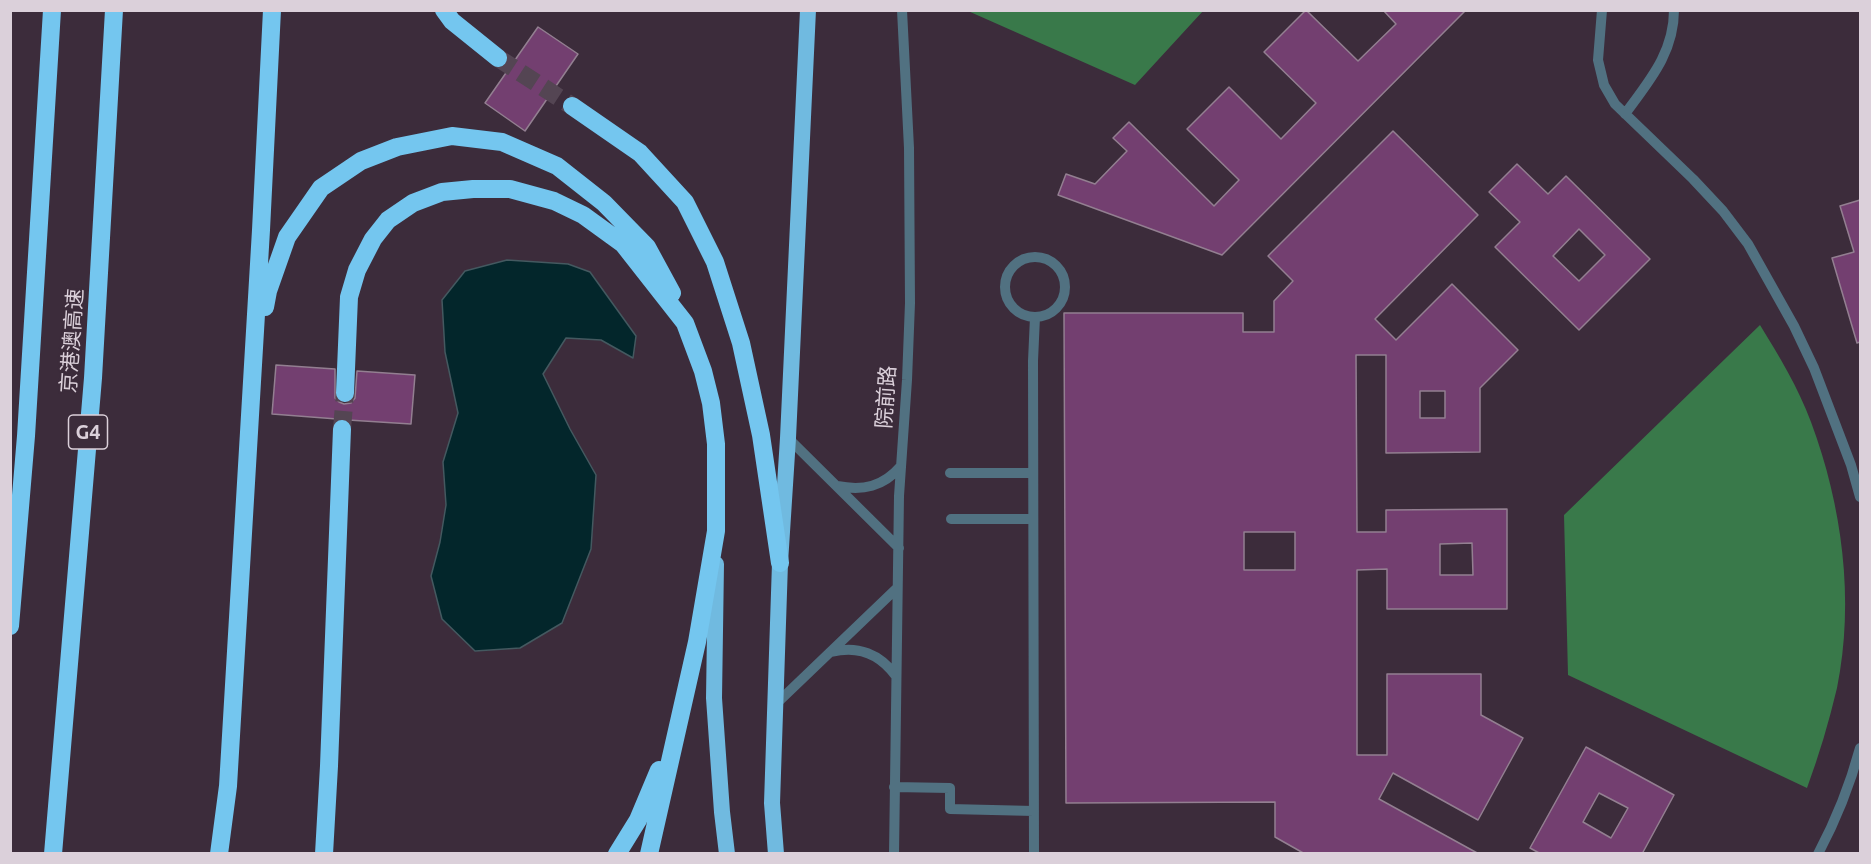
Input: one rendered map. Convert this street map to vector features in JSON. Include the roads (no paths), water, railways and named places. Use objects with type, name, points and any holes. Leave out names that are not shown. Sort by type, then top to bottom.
[{"type":"highway","name":"京港澳高速","points":[[10,626],[26,436],[52,10]]},
{"type":"highway","name":"京港澳高速","points":[[53,854],[93,378],[114,10]]},
{"type":"highway","points":[[219,854],[228,786],[272,10]]},
{"type":"highway","points":[[444,10],[452,21],[498,58]]},
{"type":"highway","points":[[776,854],[772,803],[780,563],[808,10]]},
{"type":"highway","points":[[572,106],[640,153],[685,202],[715,262],[741,343],[756,412],[780,563]]},
{"type":"highway","points":[[251,383],[268,291],[287,237],[321,188],[361,161],[397,147],[452,136],[501,141],[557,166],[604,202],[647,247],[667,283],[703,370],[711,403],[716,444],[714,698],[727,854]]},
{"type":"highway","points":[[345,393],[349,297],[357,270],[373,239],[388,220],[413,203],[442,192],[510,189],[554,201],[583,215],[623,244],[685,323]]},
{"type":"highway","points":[[324,854],[342,429]]},
{"type":"highway","points":[[648,854],[697,642],[716,531]]},
{"type":"highway","points":[[617,854],[638,820],[678,724]]},
{"type":"lane","name":"院前路","points":[[894,854],[898,496],[908,369],[910,237],[909,137],[902,10]]},
{"type":"lane","points":[[1602,10],[1598,60],[1604,85],[1615,104],[1708,195],[1748,244],[1815,368],[1860,496]]},
{"type":"lane","points":[[1625,114],[1661,64],[1674,26],[1674,10]]},
{"type":"lane","points":[[1035,258],[1043,259],[1057,268],[1064,283],[1062,300],[1057,307],[1051,313],[1035,317],[1026,316],[1012,307],[1005,292],[1007,275],[1012,268],[1026,259],[1035,258]]},
{"type":"lane","points":[[1034,854],[1033,361],[1035,317]]},
{"type":"lane","points":[[788,438],[898,548]]},
{"type":"lane","points":[[836,486],[857,489],[877,485],[894,474],[901,466]]},
{"type":"lane","points":[[951,473],[1033,473]]},
{"type":"lane","points":[[951,519],[1033,519]]},
{"type":"lane","points":[[776,704],[897,588]]},
{"type":"lane","points":[[831,652],[850,649],[868,652],[884,662],[896,676]]},
{"type":"lane","points":[[1818,854],[1833,825],[1853,776],[1860,748]]},
{"type":"lane","points":[[894,787],[950,788],[950,809],[1034,811]]},
{"type":"tunnel","points":[[498,58],[572,106]]},
{"type":"tunnel","points":[[342,429],[345,393]]}]
